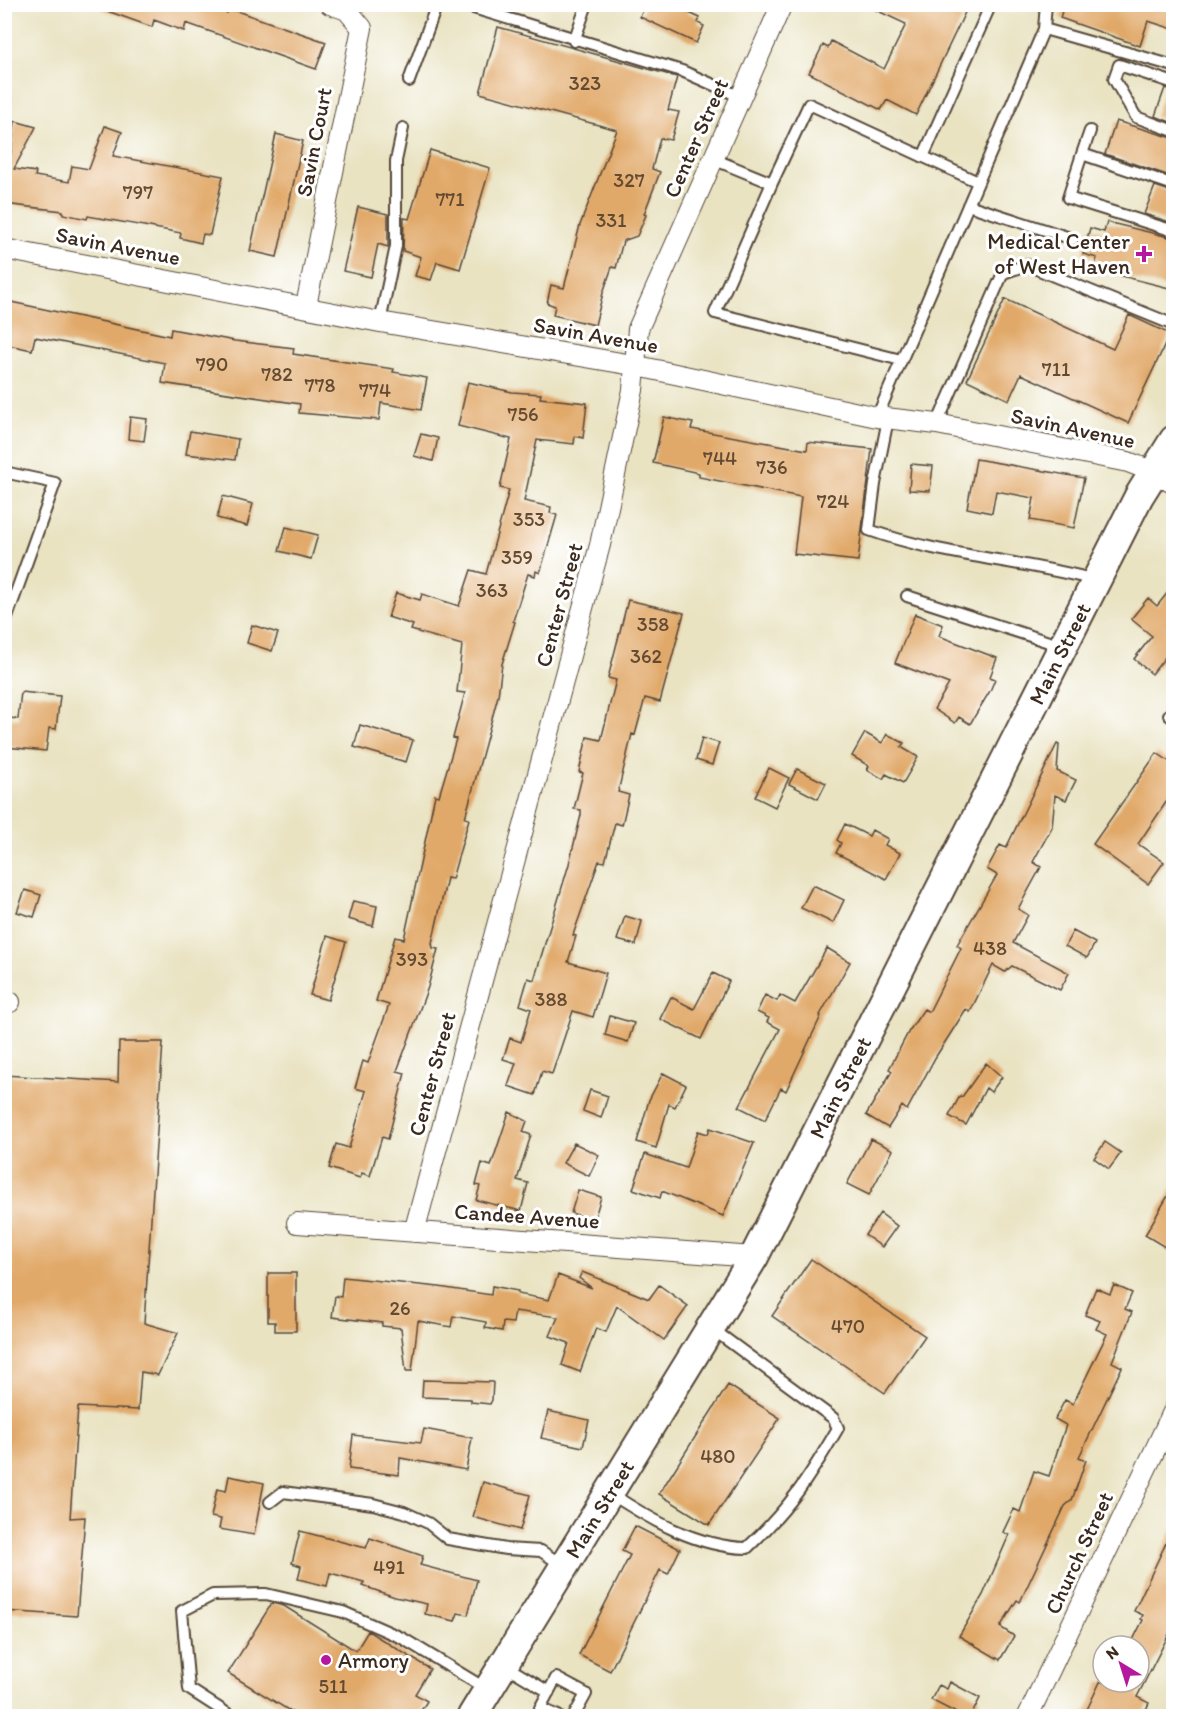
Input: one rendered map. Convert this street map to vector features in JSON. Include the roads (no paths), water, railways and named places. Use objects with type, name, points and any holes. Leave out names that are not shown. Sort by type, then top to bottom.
[{"type":"main road","name":"Main Street","points":[[472,1716],[754,1257],[1065,647],[1139,496],[1164,478],[1173,440]]},
{"type":"street","name":"Savin Court","points":[[306,306],[362,28],[347,10],[330,4]]},
{"type":"street","name":"Center Street","points":[[414,1232],[600,545],[633,390],[633,364],[638,329],[782,4]]},
{"type":"street","name":"Savin Avenue","points":[[4,249],[380,322],[633,364],[883,418],[937,424],[1128,462],[1164,478]]},
{"type":"street","name":"Candee Avenue","points":[[297,1223],[754,1257]]},
{"type":"street","name":"Church Street","points":[[1028,1716],[1173,1410]]},
{"type":"lane","points":[[409,81],[437,4]]},
{"type":"lane","points":[[460,4],[574,41],[682,71],[741,97]]},
{"type":"lane","points":[[574,41],[587,4]]},
{"type":"lane","points":[[923,157],[991,4]]},
{"type":"lane","points":[[1046,4],[1044,29],[901,360],[883,418],[869,530],[899,541],[1044,568],[1097,581]]},
{"type":"lane","points":[[1044,29],[1173,66]]},
{"type":"lane","points":[[1173,83],[1119,65],[1114,79],[1136,117],[1173,131]]},
{"type":"lane","points":[[901,360],[715,313],[809,104],[978,182]]},
{"type":"lane","points":[[380,322],[396,246],[396,162],[404,128]]},
{"type":"lane","points":[[1090,131],[1068,198],[1173,231]]},
{"type":"lane","points":[[1082,154],[1173,185]]},
{"type":"lane","points":[[713,159],[772,183]]},
{"type":"lane","points":[[968,205],[1073,239]]},
{"type":"lane","points":[[937,424],[1004,273],[1027,265],[1173,325]]},
{"type":"lane","points":[[4,472],[55,483],[4,626]]},
{"type":"lane","points":[[907,596],[1065,647]]},
{"type":"lane","points":[[1173,709],[1169,715],[1173,719]]},
{"type":"lane","points":[[610,1493],[651,1520],[726,1547],[747,1548],[778,1520],[800,1492],[838,1428],[833,1418],[711,1328]]},
{"type":"lane","points":[[270,1502],[283,1492],[373,1504],[404,1512],[428,1523],[448,1539],[506,1549],[541,1551],[565,1567]]},
{"type":"lane","points":[[231,1716],[189,1689],[182,1611],[213,1595],[266,1594],[343,1612],[402,1638],[488,1690]]},
{"type":"lane","points":[[504,1665],[549,1692]]},
{"type":"lane","points":[[558,1716],[540,1707],[556,1678],[586,1694],[574,1716]]},
{"type":"place","name":"Medical Center of West Haven","points":[[1144,254]]},
{"type":"place","name":"Armory","points":[[326,1660]]}]
